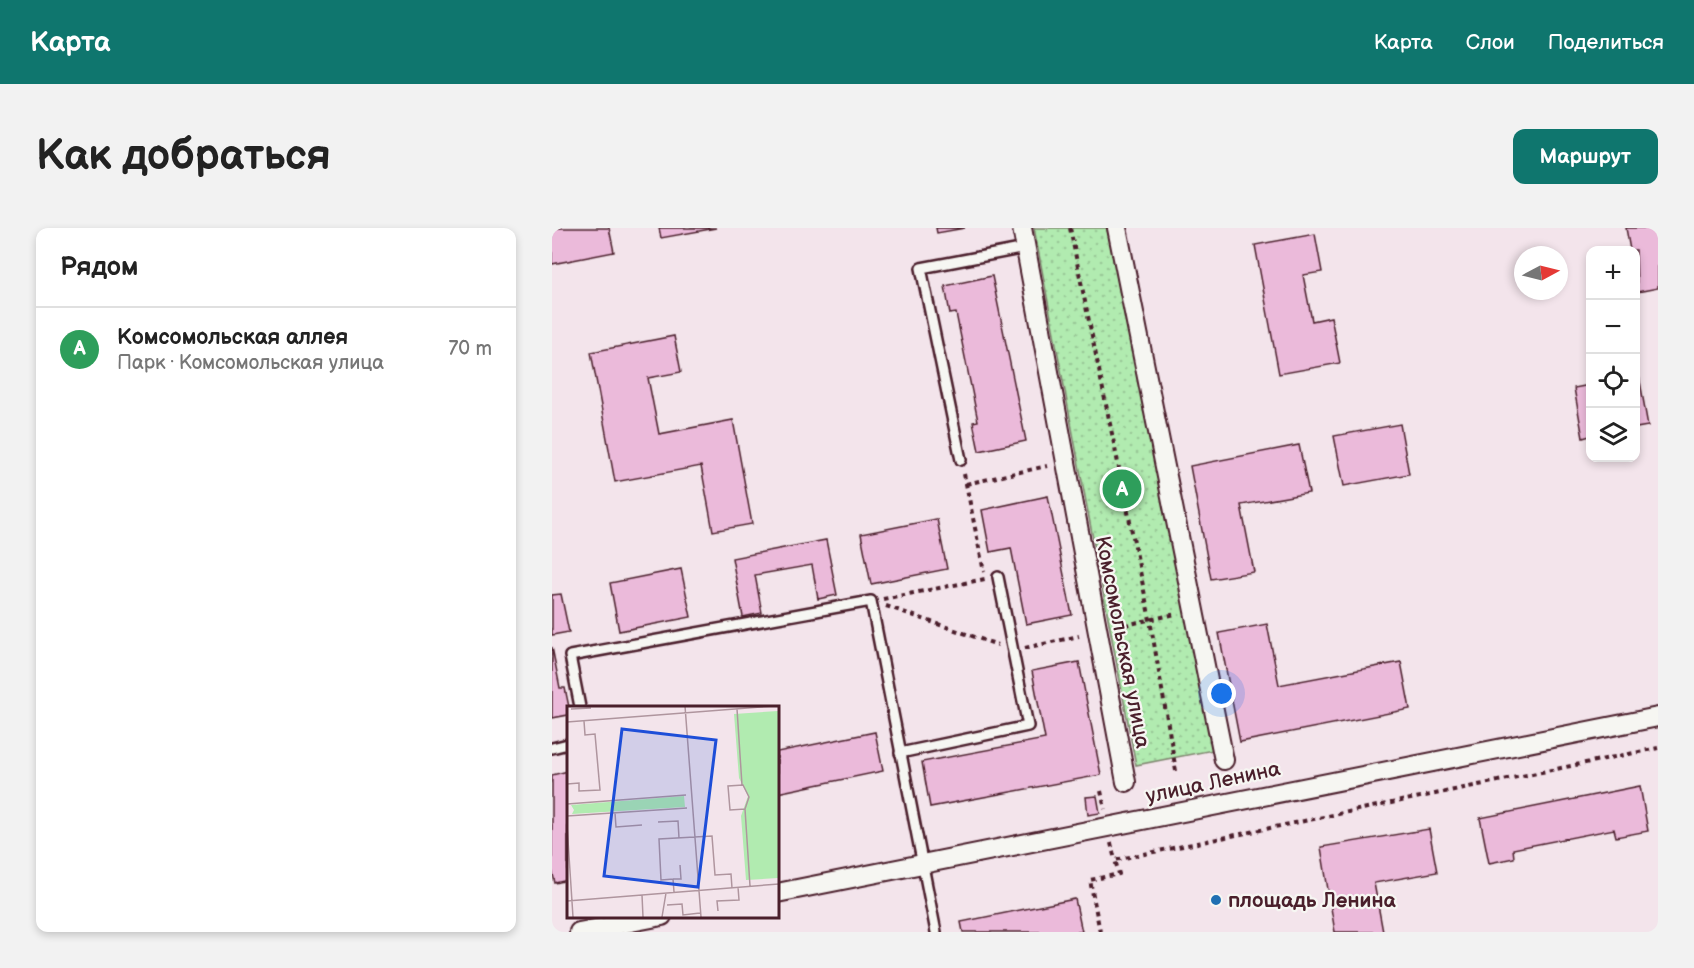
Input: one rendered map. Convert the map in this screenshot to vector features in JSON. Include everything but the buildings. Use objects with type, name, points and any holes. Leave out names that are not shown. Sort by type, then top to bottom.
[{"type":"street","name":"Комсомольская улица","points":[[1023,228],[1126,782]]},
{"type":"street","points":[[1117,228],[1224,760]]},
{"type":"street","name":"улица Ленина","points":[[778,893],[1658,717]]},
{"type":"street","points":[[579,932],[652,917]]},
{"type":"lane","points":[[961,460],[921,268],[1026,248]]},
{"type":"lane","points":[[900,753],[1028,726],[998,577]]},
{"type":"lane","points":[[580,706],[570,656],[871,601],[936,932]]},
{"type":"lane","points":[[552,748],[567,744]]},
{"type":"path","points":[[1070,228],[1150,620],[1176,771]]},
{"type":"path","points":[[961,460],[985,579]]},
{"type":"path","points":[[966,483],[1051,466]]},
{"type":"path","points":[[871,601],[998,577]]},
{"type":"path","points":[[871,601],[1013,651],[1194,610]]},
{"type":"path","points":[[1100,932],[1090,880],[1119,874],[1114,860],[1658,748]]},
{"type":"green space","points":[[1034,228],[1107,228],[1213,750],[1136,765]]},
{"type":"place","name":"Комсомольская аллея","points":[[1122,489]]},
{"type":"place","name":"площадь Ленина","points":[[1216,900]]}]
